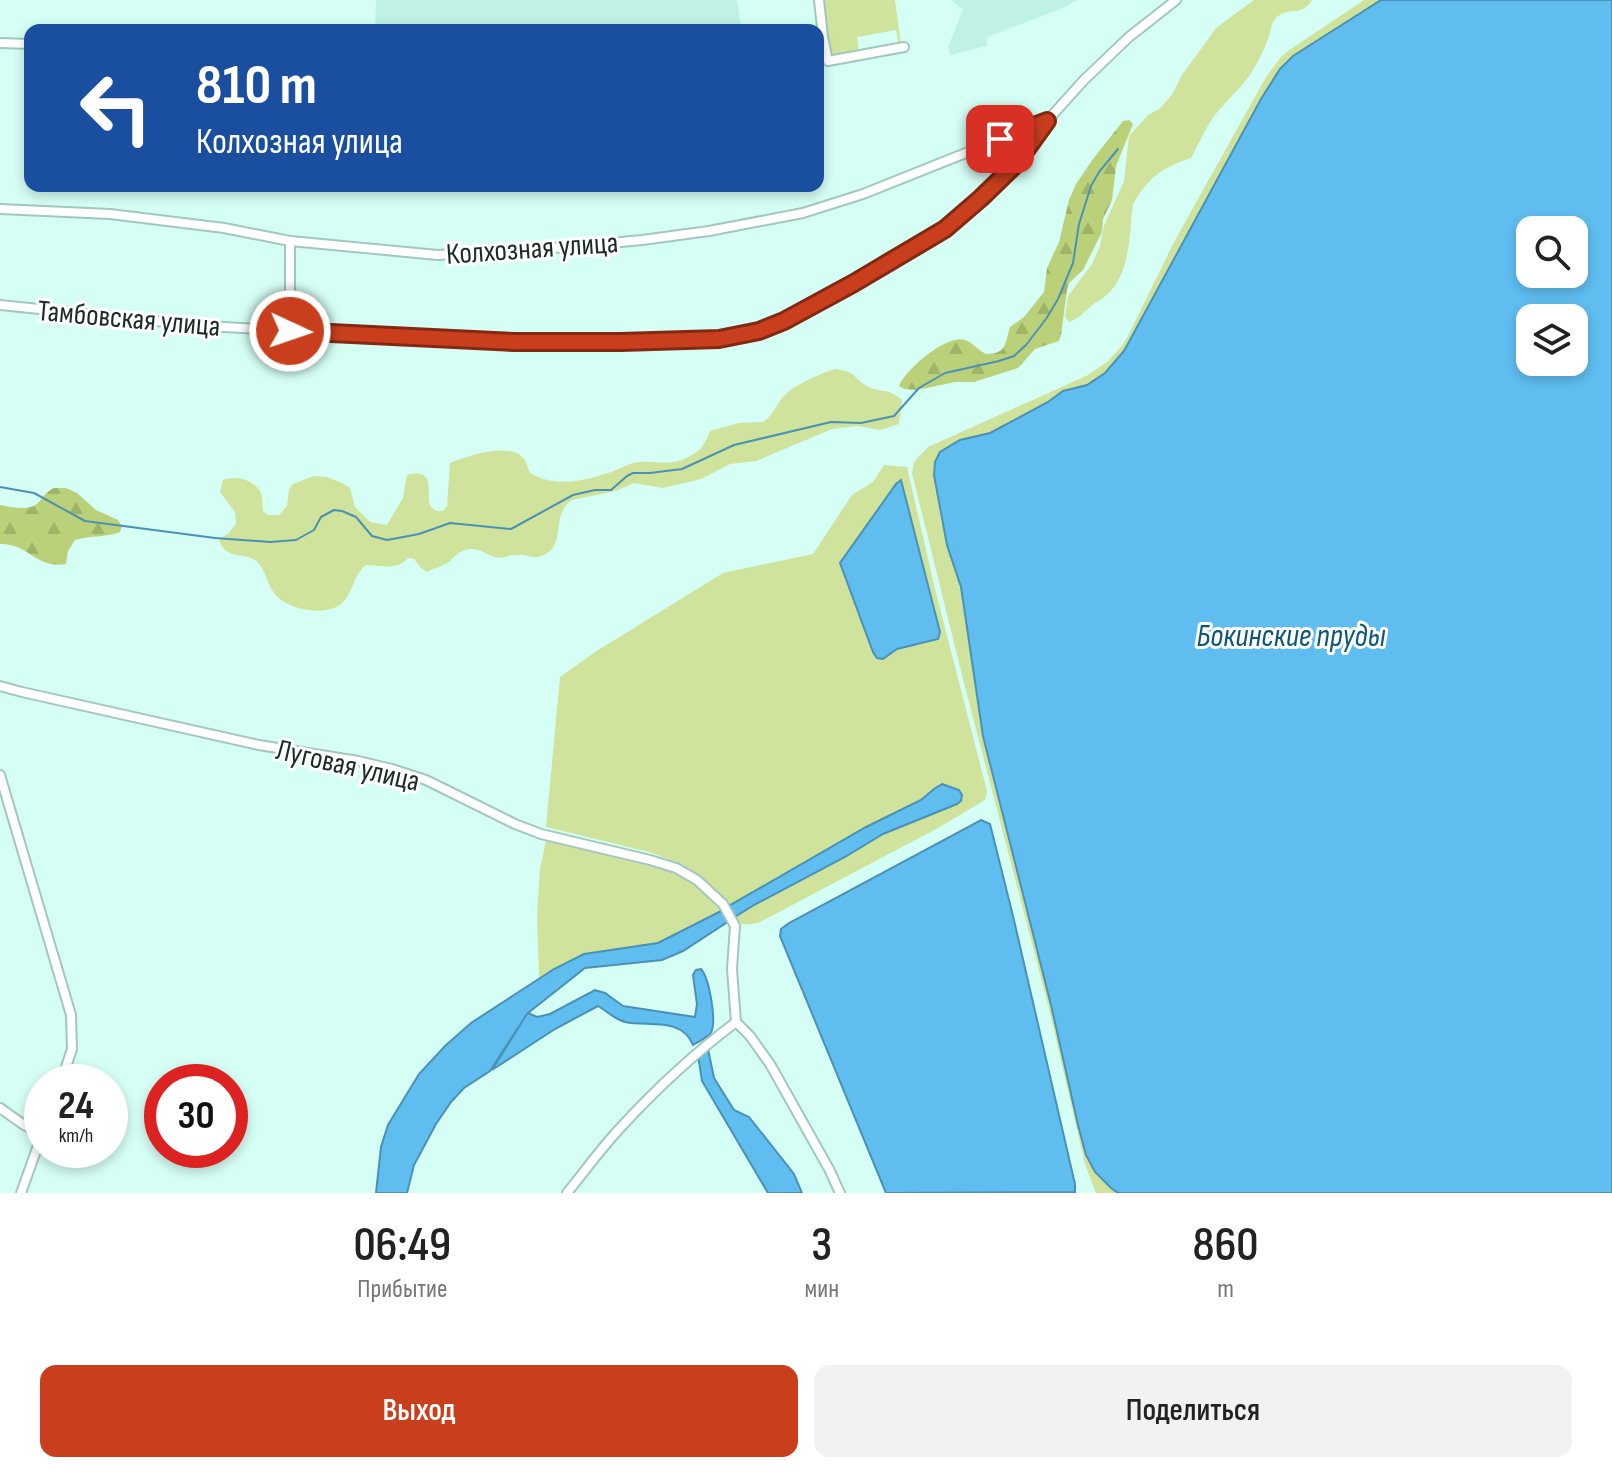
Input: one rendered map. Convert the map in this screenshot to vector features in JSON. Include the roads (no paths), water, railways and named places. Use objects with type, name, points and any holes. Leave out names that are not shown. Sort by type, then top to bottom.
[{"type":"street","points":[[819,0],[822,24]]},
{"type":"street","name":"Тамбовская улица","points":[[0,305],[205,326],[515,342],[719,339],[759,331],[854,283],[945,229],[1016,164],[1047,121],[1084,80],[1129,37],[1176,0]]},
{"type":"street","points":[[824,42],[828,61],[904,47]]},
{"type":"street","points":[[0,43],[24,44]]},
{"type":"street","name":"Колхозная улица","points":[[0,209],[110,214],[224,228],[290,241],[438,255],[568,247],[709,231],[803,213],[863,194],[1047,121]]},
{"type":"street","points":[[290,241],[290,331]]},
{"type":"street","name":"Луговая улица","points":[[0,686],[259,745],[392,769],[426,780],[541,834],[676,868],[697,880],[723,904],[735,926],[732,969],[736,1022]]},
{"type":"street","points":[[0,775],[71,1015],[72,1049],[67,1064]]},
{"type":"street","points":[[567,1193],[647,1100],[683,1065],[736,1022],[770,1064],[840,1193]]},
{"type":"street","points":[[0,1108],[24,1125]]},
{"type":"street","points":[[21,1193],[30,1168]]},
{"type":"water","name":"Бокинские пруды","points":[[1381,0],[1612,0],[1612,1193],[1118,1193],[1095,1172],[1086,1155],[983,736],[961,587],[947,545],[934,475],[935,462],[940,452],[960,440],[990,433],[1063,391],[1087,385],[1105,373],[1124,351],[1280,69],[1293,56]]},
{"type":"water","points":[[901,480],[940,632],[938,639],[897,649],[883,659],[877,658],[873,652],[840,563]]},
{"type":"water","points":[[942,784],[959,790],[961,801],[883,834],[733,918],[727,907],[866,827],[921,800]]},
{"type":"water","points":[[981,820],[990,824],[1075,1192],[886,1193],[780,936],[781,929]]},
{"type":"water","points":[[721,911],[729,921],[683,951],[662,960],[585,968],[528,1013],[537,1017],[550,1014],[595,990],[623,1006],[695,1017],[697,1004],[693,975],[701,969],[712,1001],[710,1034],[693,1045],[681,1030],[664,1025],[625,1022],[598,1006],[555,1029],[492,1070],[527,1014],[490,1071],[464,1088],[436,1124],[414,1165],[407,1193],[376,1193],[381,1147],[388,1125],[419,1074],[471,1023],[554,969],[584,954],[658,943]]},
{"type":"water","points":[[708,1049],[714,1078],[734,1110],[749,1117],[794,1174],[802,1193],[768,1193],[702,1081],[698,1055]]},
{"type":"waterway","points":[[0,487],[34,493],[85,521],[270,542],[296,540],[314,530],[321,517],[334,510],[342,511],[356,517],[372,536],[387,540],[419,534],[450,523],[511,529],[573,495],[611,490],[633,473],[682,469],[734,445],[831,422],[861,423],[894,416],[919,388],[945,373],[1014,356],[1026,345],[1058,299],[1073,263],[1079,224],[1091,186],[1118,149]]}]
